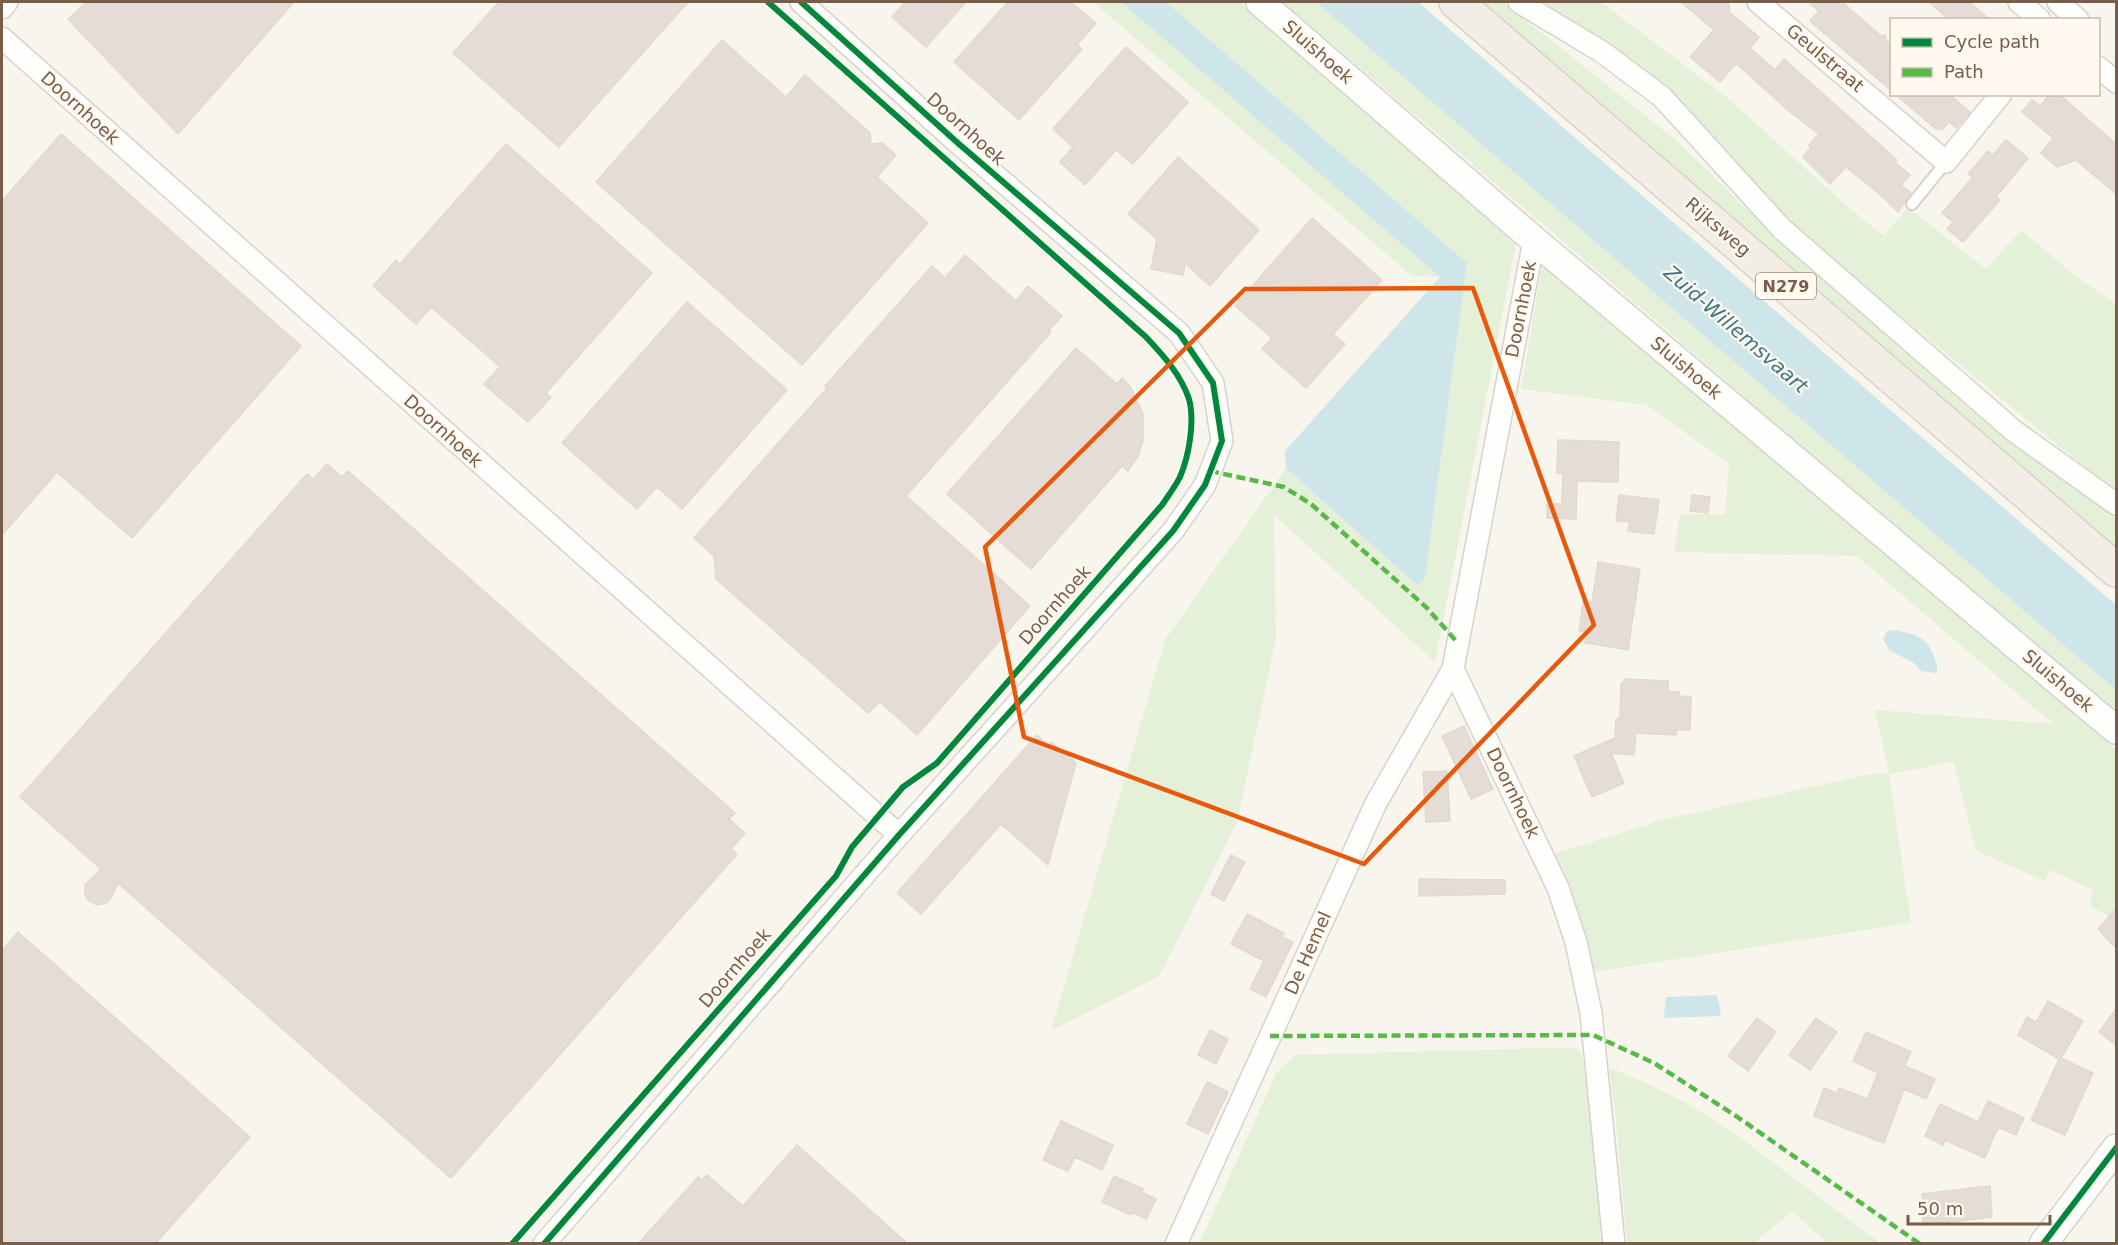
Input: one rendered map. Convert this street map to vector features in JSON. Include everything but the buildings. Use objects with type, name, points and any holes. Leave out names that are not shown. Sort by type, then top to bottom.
[{"type":"main road","name":"Rijksweg","points":[[1456,2],[2116,570]]},
{"type":"street","points":[[2,8],[7,2]]},
{"type":"street","name":"Doornhoek","points":[[544,1244],[899,835],[1173,531],[1205,485],[1222,441],[1213,383],[1179,333],[977,159],[801,2]]},
{"type":"street","name":"Sluishoek","points":[[1260,2],[1534,240],[2116,730]]},
{"type":"street","points":[[1519,2],[1602,52],[1662,97],[1782,229],[2014,430],[2116,504]]},
{"type":"street","name":"Geulstraat","points":[[1758,2],[1946,162]]},
{"type":"street","points":[[2019,2],[2038,18]]},
{"type":"street","points":[[2058,2],[2076,18]]},
{"type":"street","name":"Doornhoek","points":[[2,38],[899,835]]},
{"type":"street","points":[[2100,69],[2116,82]]},
{"type":"street","points":[[1946,162],[1999,96]]},
{"type":"street","name":"Doornhoek","points":[[1534,240],[1453,669],[1558,888],[1576,942],[1591,1013],[1614,1244]]},
{"type":"street","name":"De Hemel","points":[[1176,1244],[1376,802],[1453,669]]},
{"type":"street","points":[[2043,1244],[2116,1148]]},
{"type":"lane","points":[[1912,204],[1946,162]]},
{"type":"highlighted area","points":[[1473,288],[1594,625],[1364,864],[1024,737],[985,547],[1245,289]]},
{"type":"green space","points":[[1093,2],[1121,2],[1440,277],[1412,276]]},
{"type":"green space","points":[[1166,2],[1240,2],[1517,238],[1435,662],[1274,515],[1276,638],[1237,823],[1159,976],[1051,1031],[1165,640],[1286,468],[1418,586],[1425,577],[1467,263]]},
{"type":"green space","points":[[1283,2],[1316,2],[2116,690],[2116,715],[1897,530]]},
{"type":"green space","points":[[1468,2],[1503,2],[1677,141],[1786,247],[1850,303],[2116,517],[2116,552]]},
{"type":"green space","points":[[1538,2],[1601,2],[1729,99],[1839,199],[1884,235],[1908,207],[1986,269],[2021,230],[2078,278],[2116,304],[2116,493],[1864,286],[1744,177]]},
{"type":"green space","points":[[1543,261],[2116,750],[2116,919],[2090,907],[2093,890],[2050,870],[2045,881],[1976,851],[1954,762],[1889,774],[1911,923],[1593,972],[1554,854],[1665,819],[1876,773],[1889,773],[1875,710],[2053,724],[1857,556],[1674,552],[1680,514],[1725,514],[1729,464],[1647,405],[1521,389]]},
{"type":"green space","points":[[1575,1048],[1582,1054],[1596,1163],[1601,1243],[1199,1244],[1277,1072],[1296,1055]]},
{"type":"green space","points":[[1609,1068],[1645,1082],[1684,1102],[1733,1132],[1880,1243],[1827,1243],[1792,1211],[1754,1243],[1627,1243]]},
{"type":"water","points":[[1121,2],[1166,2],[1467,263],[1425,577],[1418,586],[1286,468],[1285,451],[1440,277]]},
{"type":"water","name":"Zuid-Willemsvaart","points":[[1316,2],[1418,2],[2116,605],[2116,690]]},
{"type":"water","points":[[1895,630],[1915,635],[1925,641],[1935,659],[1936,673],[1921,671],[1914,663],[1889,650],[1883,639],[1887,631]]},
{"type":"water","points":[[1717,995],[1721,1014],[1719,1016],[1665,1018],[1664,1016],[1666,997]]},
{"type":"marked path","points":[[1210,471],[1284,487],[1311,504],[1426,607],[1458,643]]},
{"type":"marked path","points":[[1270,1036],[1593,1035],[1654,1063],[1736,1116],[1920,1244]]},
{"type":"cycle path","points":[[512,1244],[836,876],[852,847],[903,787],[937,763],[1162,505],[1180,477],[1186,459],[1191,428],[1189,399],[1186,390],[1165,358],[1146,337],[768,2]]},
{"type":"cycle path","points":[[544,1244],[899,835],[1173,531],[1205,485],[1222,441],[1213,383],[1179,333],[959,144],[801,2]]},
{"type":"cycle path","points":[[2043,1244],[2116,1148]]}]
